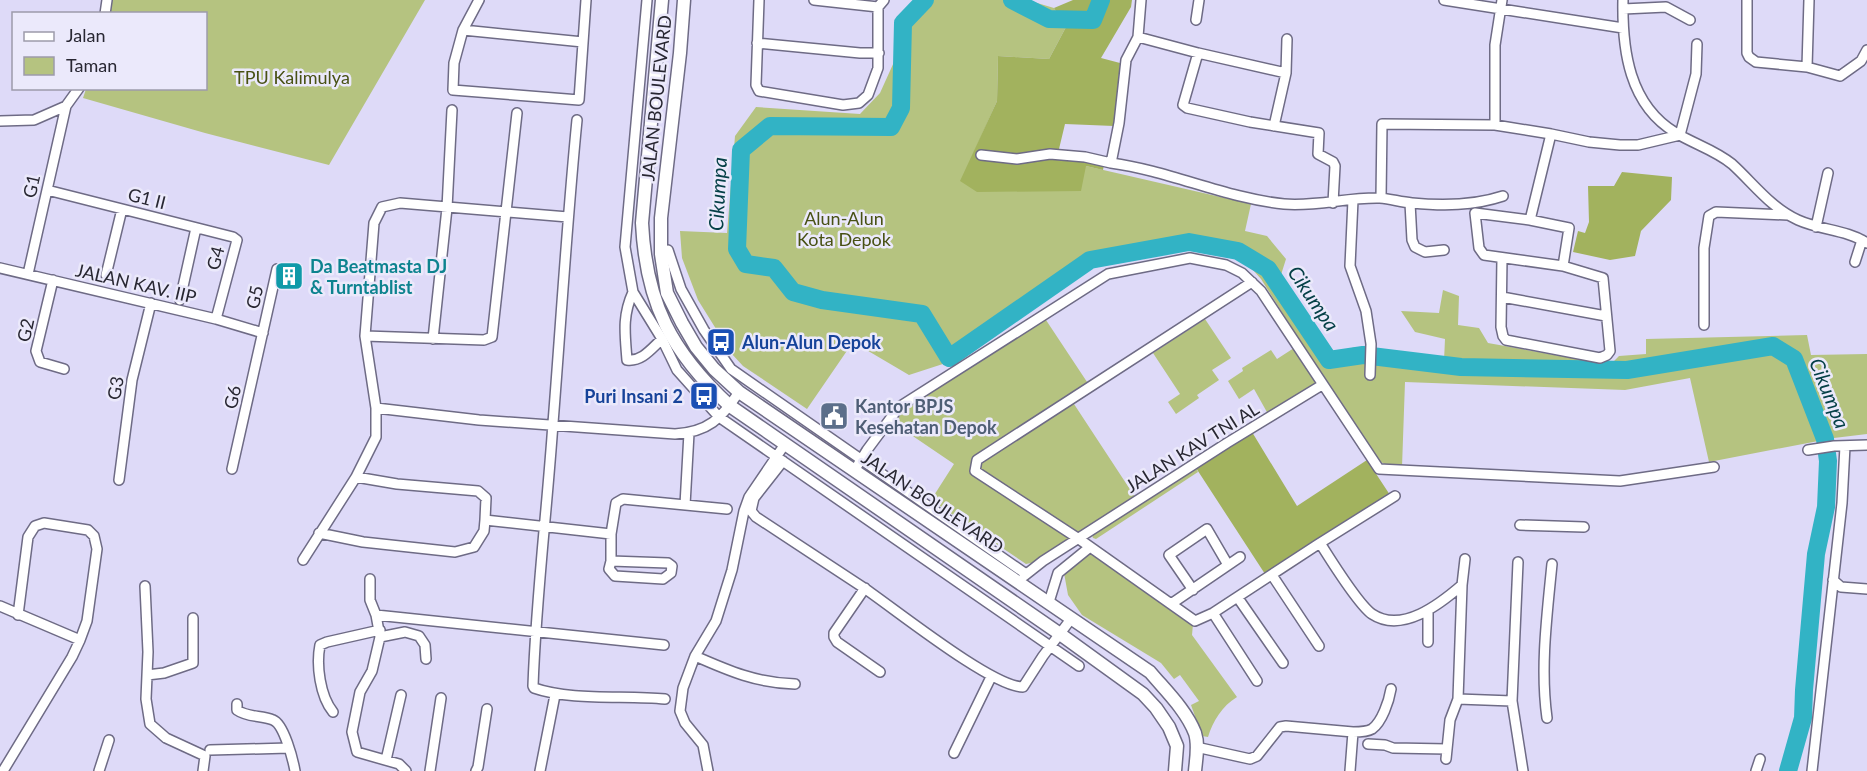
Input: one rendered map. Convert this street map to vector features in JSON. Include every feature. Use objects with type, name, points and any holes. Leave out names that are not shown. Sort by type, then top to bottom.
[{"type":"main road","name":"JALAN BOULEVARD","points":[[662,0],[642,223],[643,249],[653,297],[663,323],[692,368],[730,406],[1143,694],[1169,727],[1177,746],[1175,771]]},
{"type":"main road","name":"JALAN BOULEVARD","points":[[684,0],[661,218],[661,254],[667,293],[696,346],[714,369],[739,392],[857,465],[1022,577],[1071,619],[1150,672],[1182,710],[1195,734],[1197,747],[1195,771]]},
{"type":"street","points":[[479,0],[462,30],[454,63],[453,90],[579,100],[586,0]]},
{"type":"street","points":[[647,0],[625,247],[633,292],[662,339],[677,370],[719,417],[1079,666]]},
{"type":"street","points":[[759,0],[756,85],[759,91],[843,105],[859,103],[868,95],[878,68],[881,4],[814,0]]},
{"type":"street","points":[[1111,163],[1119,123],[1126,60],[1138,37],[1141,0]]},
{"type":"street","points":[[1197,20],[1199,0]]},
{"type":"street","points":[[1444,0],[1502,5],[1623,28]]},
{"type":"street","points":[[1748,0],[1746,46],[1749,57],[1756,62],[1807,67],[1840,76],[1861,61],[1867,50]]},
{"type":"street","points":[[1807,67],[1809,0]]},
{"type":"street","points":[[1495,125],[1495,45],[1502,5]]},
{"type":"street","points":[[1690,20],[1666,7],[1623,5],[1623,28],[1633,82],[1642,102],[1660,121],[1680,135],[1696,141],[1731,163],[1763,195],[1788,215],[1816,227],[1865,242],[1855,262]]},
{"type":"street","points":[[462,30],[583,42]]},
{"type":"street","points":[[1138,37],[1286,73]]},
{"type":"street","points":[[1274,126],[1286,73],[1287,39]]},
{"type":"street","points":[[757,43],[856,53],[879,53]]},
{"type":"street","points":[[1680,135],[1696,74],[1697,44]]},
{"type":"street","points":[[1198,53],[1183,105],[1187,108],[1274,126],[1319,133],[1318,154],[1333,162],[1335,166],[1333,203]]},
{"type":"street","points":[[0,121],[34,120],[66,106],[78,90]]},
{"type":"street","name":"G1","points":[[28,274],[66,106]]},
{"type":"street","points":[[433,339],[447,208],[452,110]]},
{"type":"street","points":[[365,336],[490,339],[493,334],[517,113]]},
{"type":"street","points":[[577,120],[535,630],[534,687],[555,695],[633,696],[665,699]]},
{"type":"street","points":[[1381,198],[1382,124],[1495,125],[1589,142],[1638,145],[1680,135]]},
{"type":"street","points":[[1530,220],[1551,134]]},
{"type":"street","points":[[981,155],[1017,159],[1050,154],[1085,157],[1138,167],[1252,198],[1286,204],[1333,203],[1381,198],[1410,203],[1472,204],[1503,196]]},
{"type":"street","points":[[1816,227],[1828,173]]},
{"type":"street","name":"G1 II","points":[[47,190],[237,240]]},
{"type":"street","points":[[1353,200],[1350,266],[1366,311],[1371,344],[1370,375]]},
{"type":"street","points":[[303,560],[356,477],[376,437],[376,408],[365,336],[374,223],[382,207],[400,203],[568,217]]},
{"type":"street","points":[[1410,203],[1412,240],[1415,247],[1425,252],[1444,250]]},
{"type":"street","points":[[106,275],[122,209]]},
{"type":"street","points":[[1704,325],[1704,248],[1709,216],[1716,212],[1788,215]]},
{"type":"street","points":[[1502,258],[1502,333],[1506,340],[1600,358],[1607,355],[1610,351],[1603,278],[1563,266],[1488,256],[1480,252],[1475,213],[1569,228],[1563,266]]},
{"type":"street","points":[[180,300],[196,228]]},
{"type":"street","name":"G4","points":[[216,319],[237,240]]},
{"type":"street","points":[[668,250],[681,289],[704,330],[731,369],[857,465],[899,407],[1108,274],[1190,258],[1226,265],[1242,273],[1261,291],[1379,469],[1620,481],[1714,467]]},
{"type":"street","name":"JALAN KAV. IIP","points":[[0,268],[216,319],[263,333]]},
{"type":"street","name":"G5","points":[[263,333],[277,269]]},
{"type":"street","name":"G2","points":[[53,280],[36,351],[40,362],[64,369]]},
{"type":"street","points":[[1252,282],[977,460],[975,471],[1080,539],[1195,621],[1238,598],[1395,496]]},
{"type":"street","points":[[633,292],[628,302],[624,323],[627,360],[634,361],[641,357],[662,339]]},
{"type":"street","points":[[1502,297],[1606,316]]},
{"type":"street","name":"G3","points":[[119,480],[132,380],[151,303]]},
{"type":"street","name":"G6","points":[[232,469],[263,333]]},
{"type":"street","name":"JALAN KAV TNI AL","points":[[1022,577],[1227,443],[1322,385]]},
{"type":"street","points":[[376,408],[479,420],[675,434],[689,433],[711,425],[730,406],[739,392]]},
{"type":"street","points":[[685,505],[689,433]]},
{"type":"street","points":[[785,444],[780,459],[754,498],[751,511],[756,517],[865,588],[991,677],[1023,687],[1071,619]]},
{"type":"street","points":[[1808,450],[1834,446],[1867,446]]},
{"type":"street","points":[[1812,771],[1842,502],[1845,446]]},
{"type":"street","points":[[708,771],[703,745],[685,723],[680,711],[683,688],[695,656],[716,621],[732,570],[749,497],[780,459]]},
{"type":"street","points":[[319,533],[363,542],[455,552],[474,547],[484,531],[486,498],[478,491],[398,484],[356,477]]},
{"type":"street","points":[[611,561],[668,563],[672,566],[671,573],[663,579],[615,576],[609,569],[614,508],[619,501],[727,509]]},
{"type":"street","points":[[485,520],[611,534]]},
{"type":"street","points":[[3,771],[72,657],[87,621],[97,549],[94,536],[88,530],[44,523],[35,526],[28,537],[18,615]]},
{"type":"street","points":[[1520,525],[1584,527]]},
{"type":"street","points":[[1193,590],[1169,555],[1207,529],[1228,565]]},
{"type":"street","points":[[1320,543],[1370,613],[1384,618],[1403,620],[1428,610],[1462,585]]},
{"type":"street","points":[[1049,602],[1058,573],[1090,547]]},
{"type":"street","points":[[1171,604],[1240,557]]},
{"type":"street","points":[[1368,744],[1447,754],[1450,720],[1458,699],[1465,560]]},
{"type":"street","points":[[1518,562],[1512,701],[1523,771]]},
{"type":"street","points":[[1547,718],[1543,693],[1552,564]]},
{"type":"street","points":[[1272,576],[1319,646]]},
{"type":"street","points":[[370,579],[370,600],[380,634],[372,671],[360,692],[352,732],[357,752],[399,764],[406,771]]},
{"type":"street","points":[[1833,580],[1841,587],[1867,589]]},
{"type":"street","points":[[145,586],[146,699],[150,724],[166,738],[205,756],[203,771]]},
{"type":"street","points":[[865,588],[833,635],[837,642],[880,672]]},
{"type":"street","points":[[1238,598],[1283,663]]},
{"type":"street","points":[[0,606],[80,640]]},
{"type":"street","points":[[1428,610],[1428,642]]},
{"type":"street","points":[[1213,613],[1257,681]]},
{"type":"street","points":[[376,615],[664,645]]},
{"type":"street","points":[[147,675],[164,673],[194,663],[194,618]]},
{"type":"street","points":[[333,712],[326,704],[317,658],[320,645],[327,642],[405,632],[419,636],[425,645],[426,658]]},
{"type":"street","points":[[695,656],[740,676],[775,684],[795,684]]},
{"type":"street","points":[[954,753],[991,677]]},
{"type":"street","points":[[1197,747],[1250,759],[1257,756],[1280,727],[1353,732],[1370,730],[1377,724],[1385,709],[1391,689]]},
{"type":"street","points":[[386,759],[401,694]]},
{"type":"street","points":[[540,771],[555,695]]},
{"type":"street","points":[[422,771],[431,771],[441,698]]},
{"type":"street","points":[[1458,699],[1512,701]]},
{"type":"street","points":[[237,704],[237,710],[242,714],[273,720],[278,724],[290,748],[295,771]]},
{"type":"street","points":[[476,771],[487,709]]},
{"type":"street","points":[[1350,771],[1353,732]]},
{"type":"street","points":[[99,771],[109,740]]},
{"type":"street","points":[[210,750],[290,748]]},
{"type":"street","points":[[1756,771],[1760,759]]},
{"type":"green space","name":"TPU Kalimulya","points":[[111,0],[425,0],[329,165],[83,98],[86,90],[207,90],[207,12],[110,12]]},
{"type":"green space","name":"Alun-Alun Kota Depok","points":[[922,0],[1027,0],[1054,8],[1066,27],[1049,59],[998,56],[997,101],[961,181],[1086,166],[1251,204],[1245,231],[1267,236],[1286,259],[1280,278],[1334,352],[1356,347],[1444,361],[1445,339],[1415,332],[1401,311],[1439,313],[1443,290],[1459,296],[1458,325],[1479,328],[1488,343],[1610,365],[1619,356],[1646,354],[1646,339],[1807,335],[1811,355],[1867,354],[1867,434],[1834,438],[1709,462],[1690,378],[1625,390],[1405,382],[1402,467],[1388,466],[1374,458],[1261,279],[1238,253],[1188,244],[1090,262],[1032,298],[1022,311],[949,362],[909,375],[853,342],[807,409],[743,366],[731,353],[698,300],[682,258],[680,231],[727,233],[735,136],[756,107],[860,114],[880,93]]},
{"type":"green space","points":[[1073,0],[1132,0],[1131,7],[1101,58],[1120,63],[1114,126],[1065,124],[1059,149],[1105,159],[1103,170],[1086,166],[1081,191],[977,192],[960,181],[997,101],[998,56],[1049,59],[1066,27],[1054,8]]},
{"type":"green space","points":[[1622,172],[1672,177],[1671,200],[1641,231],[1635,256],[1610,260],[1573,252],[1578,231],[1585,233],[1589,222],[1588,186],[1614,186]]},
{"type":"green space","points":[[1044,317],[1093,391],[1074,404],[1135,497],[1036,562],[1026,564],[931,500],[954,464],[895,424],[902,411]]},
{"type":"green space","points":[[1205,319],[1231,358],[1212,370],[1219,380],[1197,395],[1199,398],[1176,414],[1168,402],[1180,394],[1153,353]]},
{"type":"green space","points":[[1294,348],[1316,380],[1316,384],[1268,414],[1254,389],[1239,399],[1228,381],[1243,371],[1242,368],[1271,350],[1277,359]]},
{"type":"green space","points":[[1252,432],[1297,506],[1367,460],[1390,495],[1265,574],[1196,468]]},
{"type":"green space","points":[[1196,468],[1198,472],[1096,539],[1093,538],[1092,535]]},
{"type":"green space","points":[[1091,553],[1193,624],[1192,635],[1237,697],[1219,714],[1208,737],[1202,736],[1191,705],[1199,701],[1180,675],[1174,679],[1161,663],[1082,615],[1068,595],[1064,573]]},
{"type":"waterway","name":"Cikumpa","points":[[925,0],[903,23],[901,108],[891,127],[770,126],[741,150],[737,249],[746,264],[774,268],[793,292],[822,300],[922,314],[949,358],[1090,260],[1189,242],[1238,251],[1268,269],[1329,360],[1363,355],[1461,367],[1627,370],[1773,346],[1794,359],[1825,439],[1828,461],[1826,507],[1816,554],[1803,718],[1788,771]]},
{"type":"waterway","name":"Cikumpa","points":[[1012,0],[1049,19],[1093,20],[1101,0]]},
{"type":"place","name":"Da Beatmasta DJ & Turntablist","points":[[289,276]]},
{"type":"place","name":"Alun-Alun Depok","points":[[721,342]]},
{"type":"place","name":"Puri Insani 2","points":[[704,396]]},
{"type":"place","name":"Kantor BPJS Kesehatan Depok","points":[[834,416]]}]
